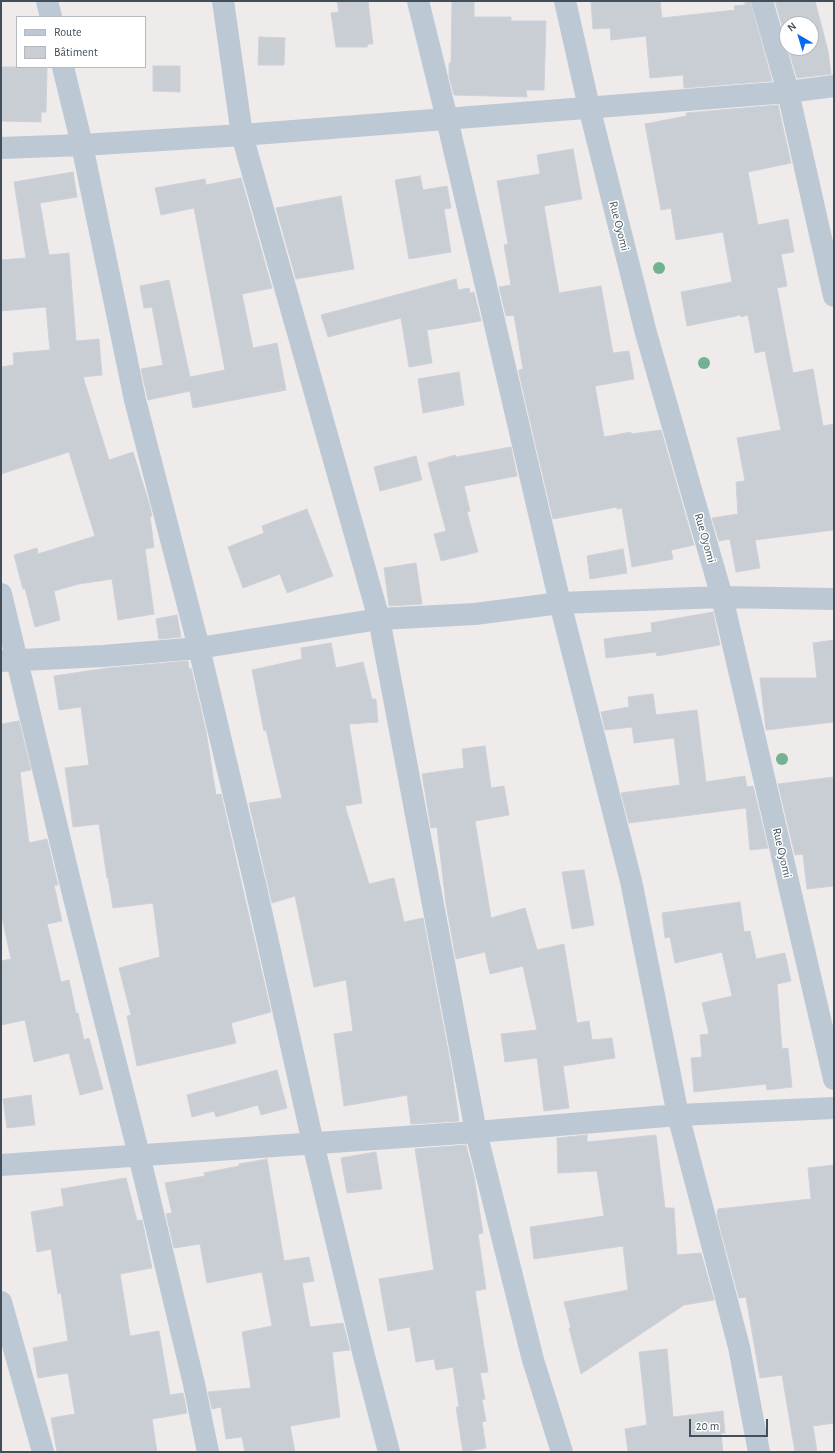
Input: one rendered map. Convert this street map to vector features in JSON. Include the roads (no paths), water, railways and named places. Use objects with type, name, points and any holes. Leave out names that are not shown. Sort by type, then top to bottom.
[{"type":"street","points":[[47,1],[51,16]]},
{"type":"street","points":[[223,1],[242,135],[379,619],[476,1132],[533,1360],[562,1452]]},
{"type":"street","points":[[418,1],[560,604],[631,881],[678,1115],[739,1347],[759,1452]]},
{"type":"street","name":"Rue Oyomi","points":[[564,1],[588,107],[646,333],[722,597],[834,1079]]},
{"type":"street","points":[[762,1],[788,92],[834,296]]},
{"type":"street","points":[[63,68],[82,145],[134,400],[199,648],[255,884],[313,1143],[364,1356],[390,1452]]},
{"type":"street","points":[[1,148],[82,145],[242,135],[788,92],[834,86]]},
{"type":"street","points":[[1,594],[9,660],[139,1155],[194,1384],[208,1452]]},
{"type":"street","points":[[9,660],[103,656],[199,648],[379,619],[476,614],[560,604],[722,597],[834,599]]},
{"type":"street","points":[[1,1165],[476,1132],[678,1115],[834,1108]]},
{"type":"street","points":[[1,1302],[43,1452]]}]
